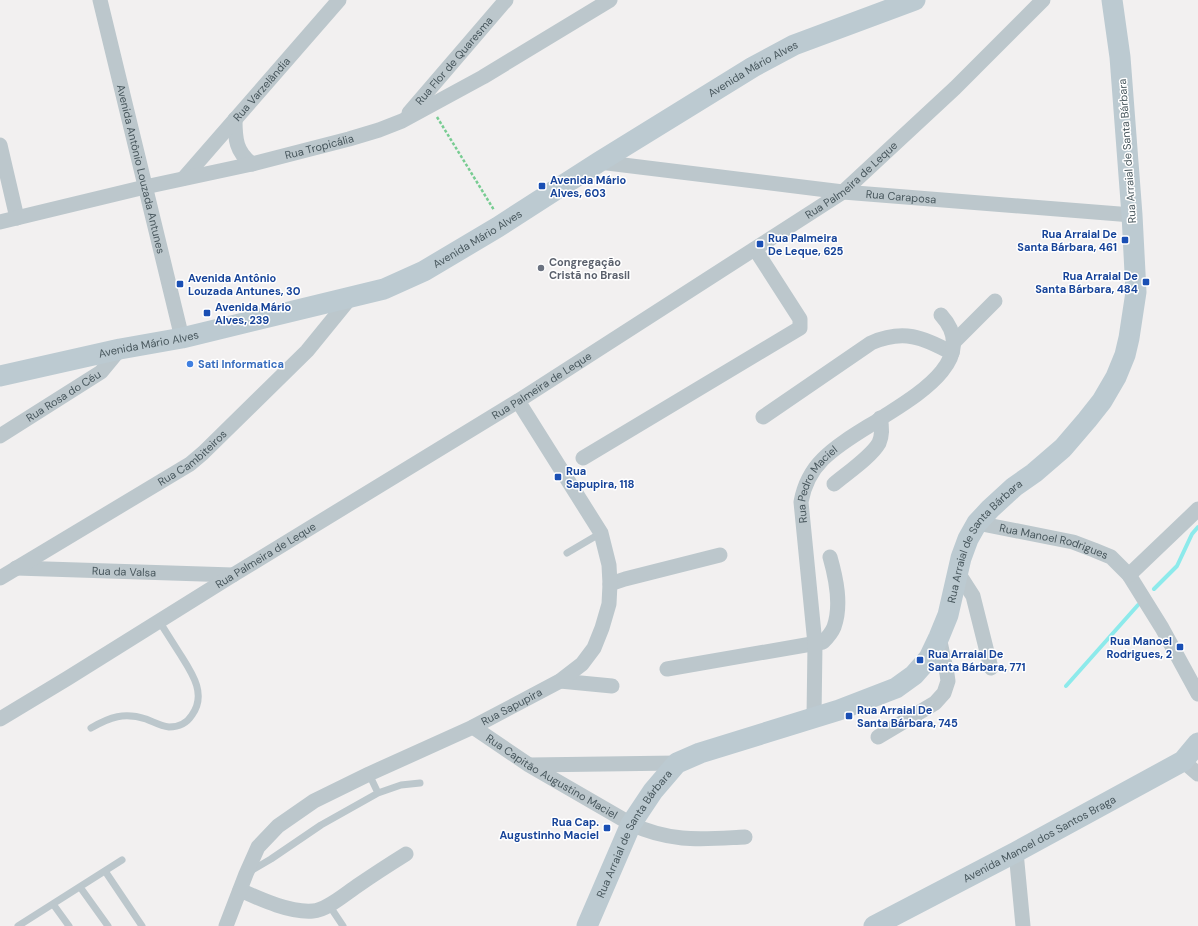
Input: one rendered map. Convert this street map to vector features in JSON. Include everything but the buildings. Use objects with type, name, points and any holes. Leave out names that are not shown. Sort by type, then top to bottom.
[{"type":"street","name":"Avenida Antônio Louzada Antunes","points":[[100,0],[182,338]]},
{"type":"street","name":"Rua Varzelândia","points":[[184,178],[339,0]]},
{"type":"street","name":"Rua Flor de Quaresma","points":[[402,121],[506,0]]},
{"type":"street","name":"Rua Tropicália","points":[[0,222],[145,186],[252,164],[349,139],[402,121],[483,77],[610,0]]},
{"type":"street","name":"Avenida Mário Alves","points":[[0,376],[120,349],[182,338],[384,289],[424,271],[753,67],[794,45],[915,0]]},
{"type":"street","name":"Rua Palmeira de Leque","points":[[0,719],[233,574],[518,401],[843,192],[955,88],[1043,0]]},
{"type":"street","name":"Rua Arraial de Santa Bárbara","points":[[587,926],[632,824],[653,791],[677,763],[700,753],[838,710],[896,688],[914,675],[929,658],[939,637],[948,615],[957,571],[968,540],[977,523],[1009,492],[1063,448],[1102,401],[1116,377],[1125,356],[1136,292],[1132,215],[1120,57],[1112,0]]},
{"type":"street","points":[[235,119],[235,131],[238,145],[243,157],[252,164]]},
{"type":"street","points":[[0,145],[17,218]]},
{"type":"street","name":"Rua Caraposa","points":[[599,162],[843,192],[1132,215]]},
{"type":"street","points":[[583,458],[800,328],[800,319],[755,249]]},
{"type":"street","name":"Rua Cambiteiros","points":[[0,578],[190,464],[204,453],[307,351],[351,298]]},
{"type":"street","name":"Rua Pedro Maciel","points":[[814,717],[815,644],[801,502],[803,492],[812,472],[834,449],[910,400],[938,376],[949,361],[953,348],[995,301]]},
{"type":"street","points":[[763,417],[871,343],[883,337],[898,335],[913,336],[953,348],[952,332],[940,315]]},
{"type":"street","name":"Rua Rosa do Céu","points":[[0,436],[101,372],[120,349]]},
{"type":"street","name":"Rua Sapupira","points":[[226,926],[258,847],[278,826],[314,801],[369,774],[473,727],[560,681],[582,664],[594,648],[609,604],[610,584],[608,565],[601,533],[518,401]]},
{"type":"street","points":[[834,484],[871,453],[879,442],[882,426],[880,418]]},
{"type":"street","points":[[1129,575],[1198,509]]},
{"type":"street","name":"Rua Manoel Rodrigues","points":[[977,523],[1073,542],[1111,557],[1129,575],[1162,628],[1193,688],[1198,694]]},
{"type":"street","points":[[610,584],[720,555]]},
{"type":"street","points":[[667,669],[823,642],[834,628],[838,610],[837,589],[830,557]]},
{"type":"street","name":"Rua da Valsa","points":[[16,568],[233,574]]},
{"type":"street","points":[[957,571],[973,596],[990,668]]},
{"type":"street","points":[[878,737],[935,703],[944,694],[947,674],[939,637]]},
{"type":"street","points":[[560,681],[612,686]]},
{"type":"street","name":"Rua Capitão Augustino Maciel","points":[[473,727],[529,765],[646,831],[666,837],[692,839],[746,837]]},
{"type":"street","name":"Avenida Manoel dos Santos Braga","points":[[874,926],[1016,852],[1190,768],[1198,743]]},
{"type":"street","points":[[529,765],[677,763]]},
{"type":"street","points":[[1016,852],[1023,926]]},
{"type":"street","points":[[240,890],[260,899],[300,911],[314,911],[329,905],[406,854]]},
{"type":"lane","points":[[567,553],[601,533]]},
{"type":"lane","points":[[91,728],[106,719],[118,716],[132,716],[170,727],[181,725],[189,719],[196,710],[199,699],[198,687],[193,674],[159,621]]},
{"type":"lane","points":[[369,774],[378,792]]},
{"type":"lane","points":[[246,874],[321,825],[378,792],[400,785],[420,782]]},
{"type":"lane","points":[[18,926],[122,860]]},
{"type":"lane","points":[[104,871],[142,926]]},
{"type":"lane","points":[[80,887],[108,926]]},
{"type":"lane","points":[[53,904],[69,926]]},
{"type":"lane","points":[[329,905],[343,926]]},
{"type":"lane","points":[[30,919],[35,926]]},
{"type":"path","points":[[430,106],[502,224]]},
{"type":"waterway","points":[[1154,589],[1177,566],[1192,534],[1198,527]]},
{"type":"waterway","points":[[1066,686],[1138,605]]},
{"type":"place","name":"Avenida Mário Alves, 603","points":[[542,186]]},
{"type":"place","name":"Rua Arraial De Santa Bárbara, 461","points":[[1125,240]]},
{"type":"place","name":"Rua Palmeira De Leque, 625","points":[[760,244]]},
{"type":"place","name":"Congregação Cristã no Brasil","points":[[541,268]]},
{"type":"place","name":"Rua Arraial De Santa Bárbara, 484","points":[[1146,282]]},
{"type":"place","name":"Avenida Antônio Louzada Antunes, 30","points":[[180,284]]},
{"type":"place","name":"Avenida Mário Alves, 239","points":[[207,313]]},
{"type":"place","name":"Sati Informatica","points":[[190,364]]},
{"type":"place","name":"Rua Sapupira, 118","points":[[558,477]]},
{"type":"place","name":"Rua Manoel Rodrigues, 2","points":[[1180,647]]},
{"type":"place","name":"Rua Arraial De Santa Bárbara, 771","points":[[920,660]]},
{"type":"place","name":"Rua Arraial De Santa Bárbara, 745","points":[[849,716]]},
{"type":"place","name":"Rua Cap. Augustinho Maciel","points":[[607,828]]}]
